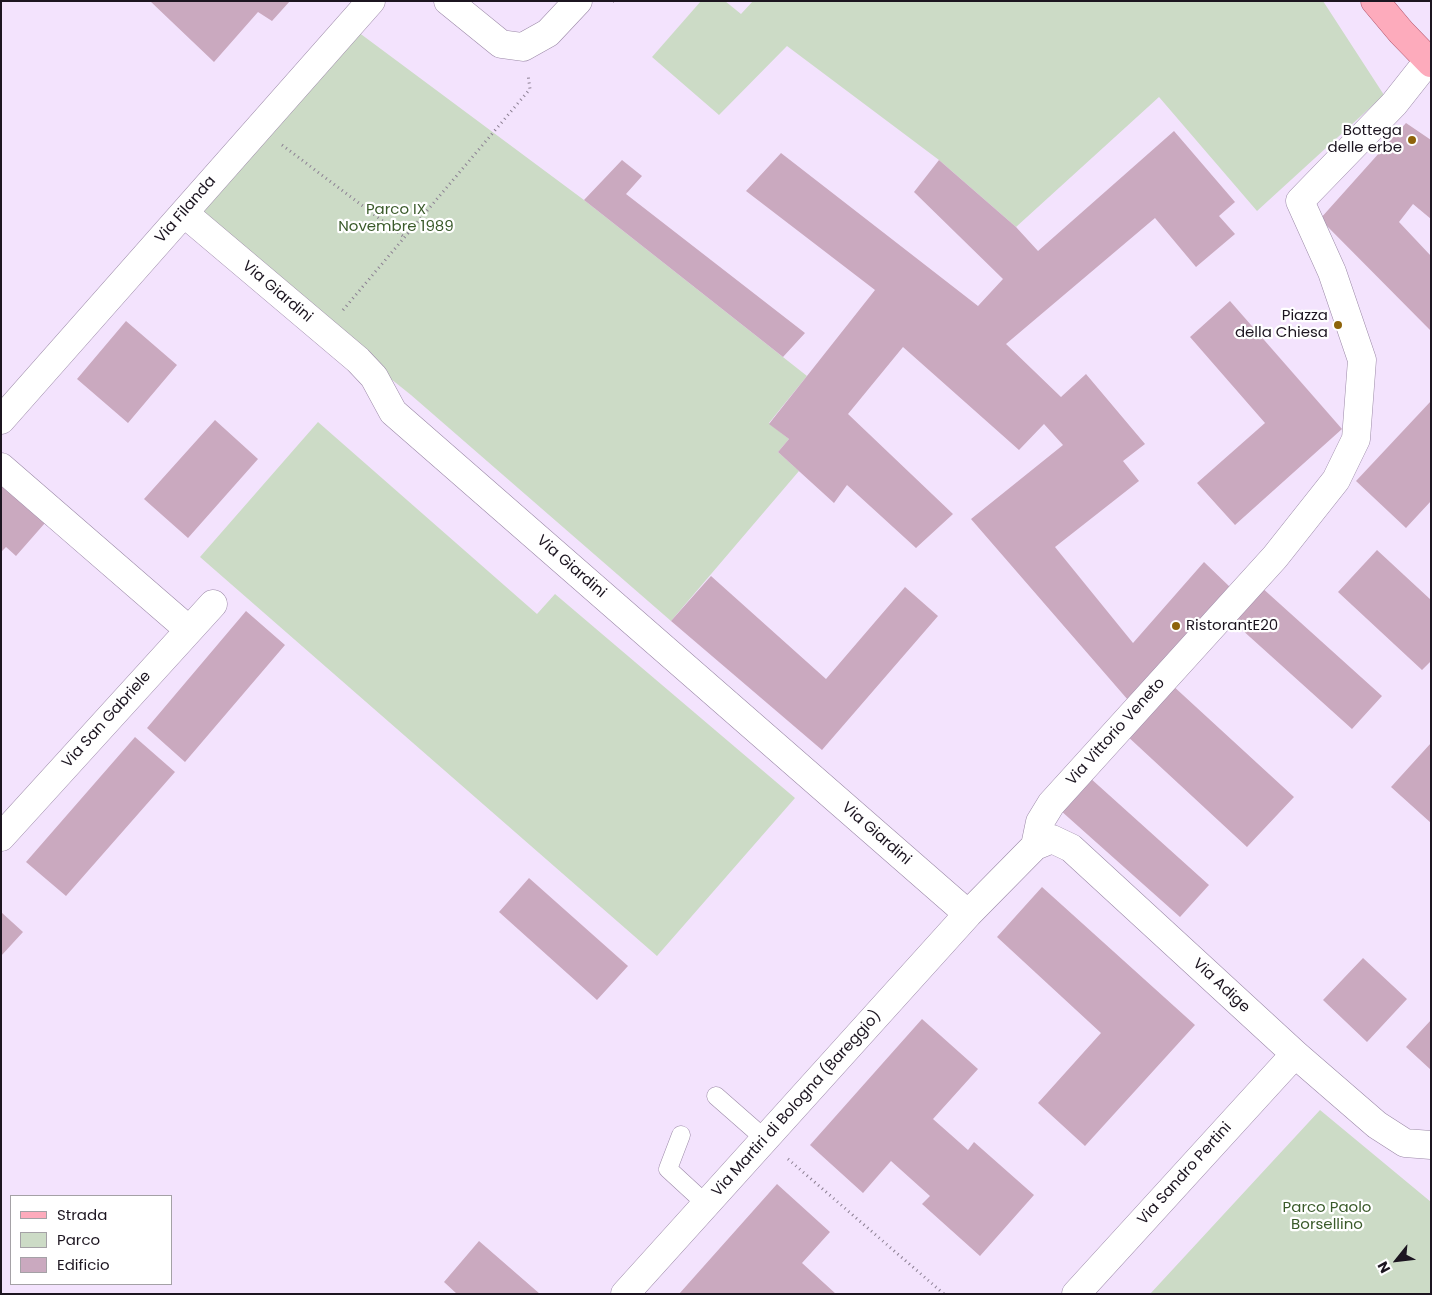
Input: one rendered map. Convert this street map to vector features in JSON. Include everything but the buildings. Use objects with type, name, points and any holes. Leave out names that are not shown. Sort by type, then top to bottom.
[{"type":"main road","points":[[1375,1],[1429,62]]},
{"type":"street","name":"Via Filanda","points":[[1,420],[372,1]]},
{"type":"street","points":[[448,1],[501,44],[523,47],[548,33],[578,1]]},
{"type":"street","name":"Via Vittorio Veneto","points":[[1035,846],[1040,822],[1050,804],[1275,557],[1336,480],[1356,439],[1362,360],[1332,272],[1300,201],[1394,104],[1429,62]]},
{"type":"street","name":"Via Giardini","points":[[184,213],[358,360],[374,377],[393,412],[968,914]]},
{"type":"street","points":[[1,467],[189,630]]},
{"type":"street","name":"Via San Gabriele","points":[[1,837],[213,604]]},
{"type":"street","name":"Via Adige","points":[[1035,846],[1052,839],[1070,848],[1295,1054],[1377,1124],[1418,1144]]},
{"type":"street","points":[[968,914],[1035,846]]},
{"type":"street","name":"Via Martiri di Bologna (Bareggio)","points":[[625,1294],[968,914]]},
{"type":"street","name":"Via Sandro Pertini","points":[[1076,1294],[1295,1054]]},
{"type":"lane","points":[[716,1096],[765,1139]]},
{"type":"lane","points":[[681,1135],[668,1169],[706,1204]]},
{"type":"path","points":[[324,332],[530,89],[523,47]]},
{"type":"path","points":[[259,128],[404,237]]},
{"type":"path","points":[[765,1139],[944,1294]]},
{"type":"green space","points":[[701,1],[725,1],[741,14],[753,1],[1323,1],[1384,95],[1257,211],[1159,97],[1016,227],[939,160],[787,46],[719,115],[652,57]]},
{"type":"green space","name":"Parco IX Novembre 1989","points":[[350,26],[584,200],[807,376],[769,423],[789,439],[778,452],[799,471],[671,621],[411,395],[184,213]]},
{"type":"green space","points":[[318,422],[537,614],[555,594],[795,798],[657,956],[200,557]]},
{"type":"green space","name":"Parco Paolo Borsellino","points":[[1320,1110],[1431,1202],[1431,1294],[1150,1294]]},
{"type":"place","name":"Bottega delle erbe","points":[[1412,140]]},
{"type":"place","name":"Piazza della Chiesa","points":[[1338,325]]},
{"type":"place","name":"RistorantE20","points":[[1176,626]]}]
